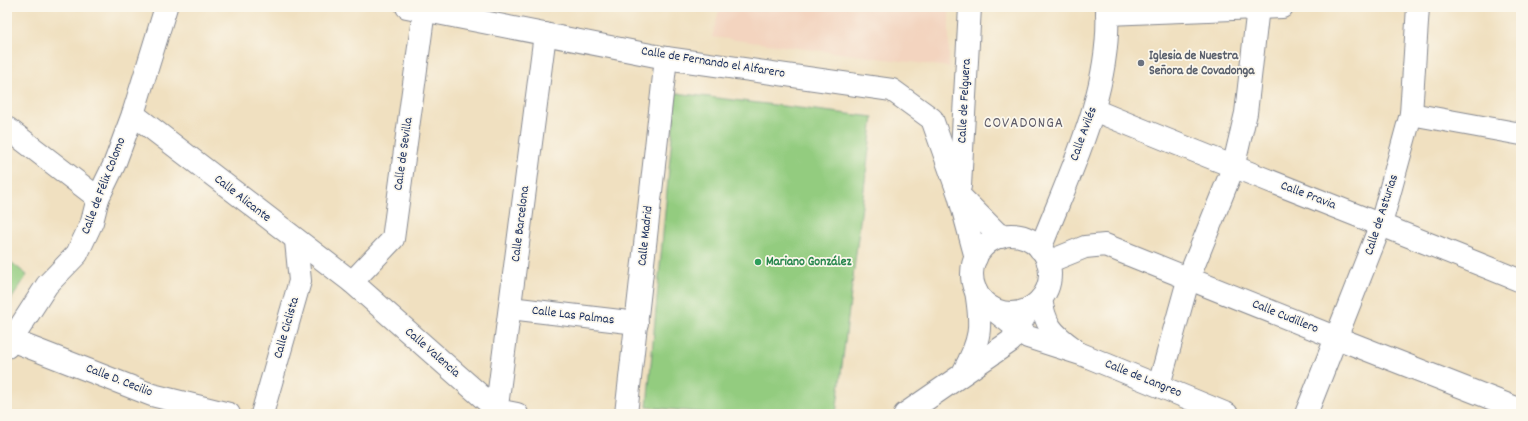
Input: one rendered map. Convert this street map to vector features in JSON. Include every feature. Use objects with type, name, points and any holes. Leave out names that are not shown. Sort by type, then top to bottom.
[{"type":"street","name":"Calle de Félix Colomo","points":[[9,343],[47,285],[77,254],[92,222],[98,198],[114,164],[133,114],[166,7]]},
{"type":"street","name":"Calle de Felguera","points":[[960,195],[970,7]]},
{"type":"street","points":[[1107,10],[1282,7]]},
{"type":"street","name":"Calle de Asturias","points":[[1306,414],[1382,224],[1411,114],[1418,7]]},
{"type":"street","name":"Calle de Fernando el Alfarero","points":[[416,8],[666,58],[892,90],[932,119],[960,195],[976,258]]},
{"type":"street","name":"Calle de Sevilla","points":[[352,282],[392,239],[416,8]]},
{"type":"street","points":[[1159,385],[1189,277],[1233,168],[1246,113],[1258,8]]},
{"type":"street","name":"Calle Avilés","points":[[1044,255],[1094,110],[1106,41],[1107,10]]},
{"type":"street","name":"Calle Barcelona","points":[[503,413],[510,308],[546,34]]},
{"type":"street","name":"Calle Madrid","points":[[626,414],[666,58]]},
{"type":"street","name":"Calle Pravia","points":[[1094,110],[1233,168],[1382,224],[1521,281]]},
{"type":"street","name":"Calle Alicante","points":[[133,114],[296,241],[352,282]]},
{"type":"street","points":[[1411,114],[1521,134]]},
{"type":"street","points":[[7,128],[98,198]]},
{"type":"street","name":"Calle de Fernando el Alfarero","points":[[960,195],[1001,237]]},
{"type":"street","points":[[994,354],[1011,340],[1018,329],[1048,288],[1050,275],[1044,255],[1032,242],[1022,237],[1012,236],[1001,237],[991,241],[982,248],[976,258],[972,275],[983,299],[1018,329],[1028,337],[1081,354]]},
{"type":"street","name":"Calle Ciclista","points":[[262,414],[300,281],[296,241]]},
{"type":"street","name":"Calle Cudillero","points":[[1044,255],[1085,247],[1105,245],[1189,277],[1337,338],[1521,410]]},
{"type":"street","name":"Calle Valencia","points":[[352,282],[503,413]]},
{"type":"street","points":[[983,299],[1010,313],[1036,304]]},
{"type":"street","points":[[962,374],[975,351],[978,340],[983,299]]},
{"type":"street","points":[[1036,304],[1048,323],[1061,339],[1081,354]]},
{"type":"street","name":"Calle Las Palmas","points":[[510,308],[637,323]]},
{"type":"street","name":"Calle D. Cecilio","points":[[9,343],[152,395],[229,414]]},
{"type":"street","points":[[905,414],[962,374],[1009,346],[1024,343],[1049,344]]},
{"type":"street","name":"Calle de Langreo","points":[[1081,354],[1227,414]]},
{"type":"shaded area","points":[[720,7],[949,7],[949,67],[712,37]]},
{"type":"green space","name":"Mariano González","points":[[676,93],[873,117],[836,414],[717,414],[647,407]]},
{"type":"green space","points":[[7,259],[27,275],[7,306]]},
{"type":"place","name":"Iglesia de Nuestra Señora de Covadonga","points":[[1141,63]]},
{"type":"place","name":"Mariano González","points":[[758,262]]},
{"type":"district","name":"COVADONGA","points":[[1024,124]]}]
